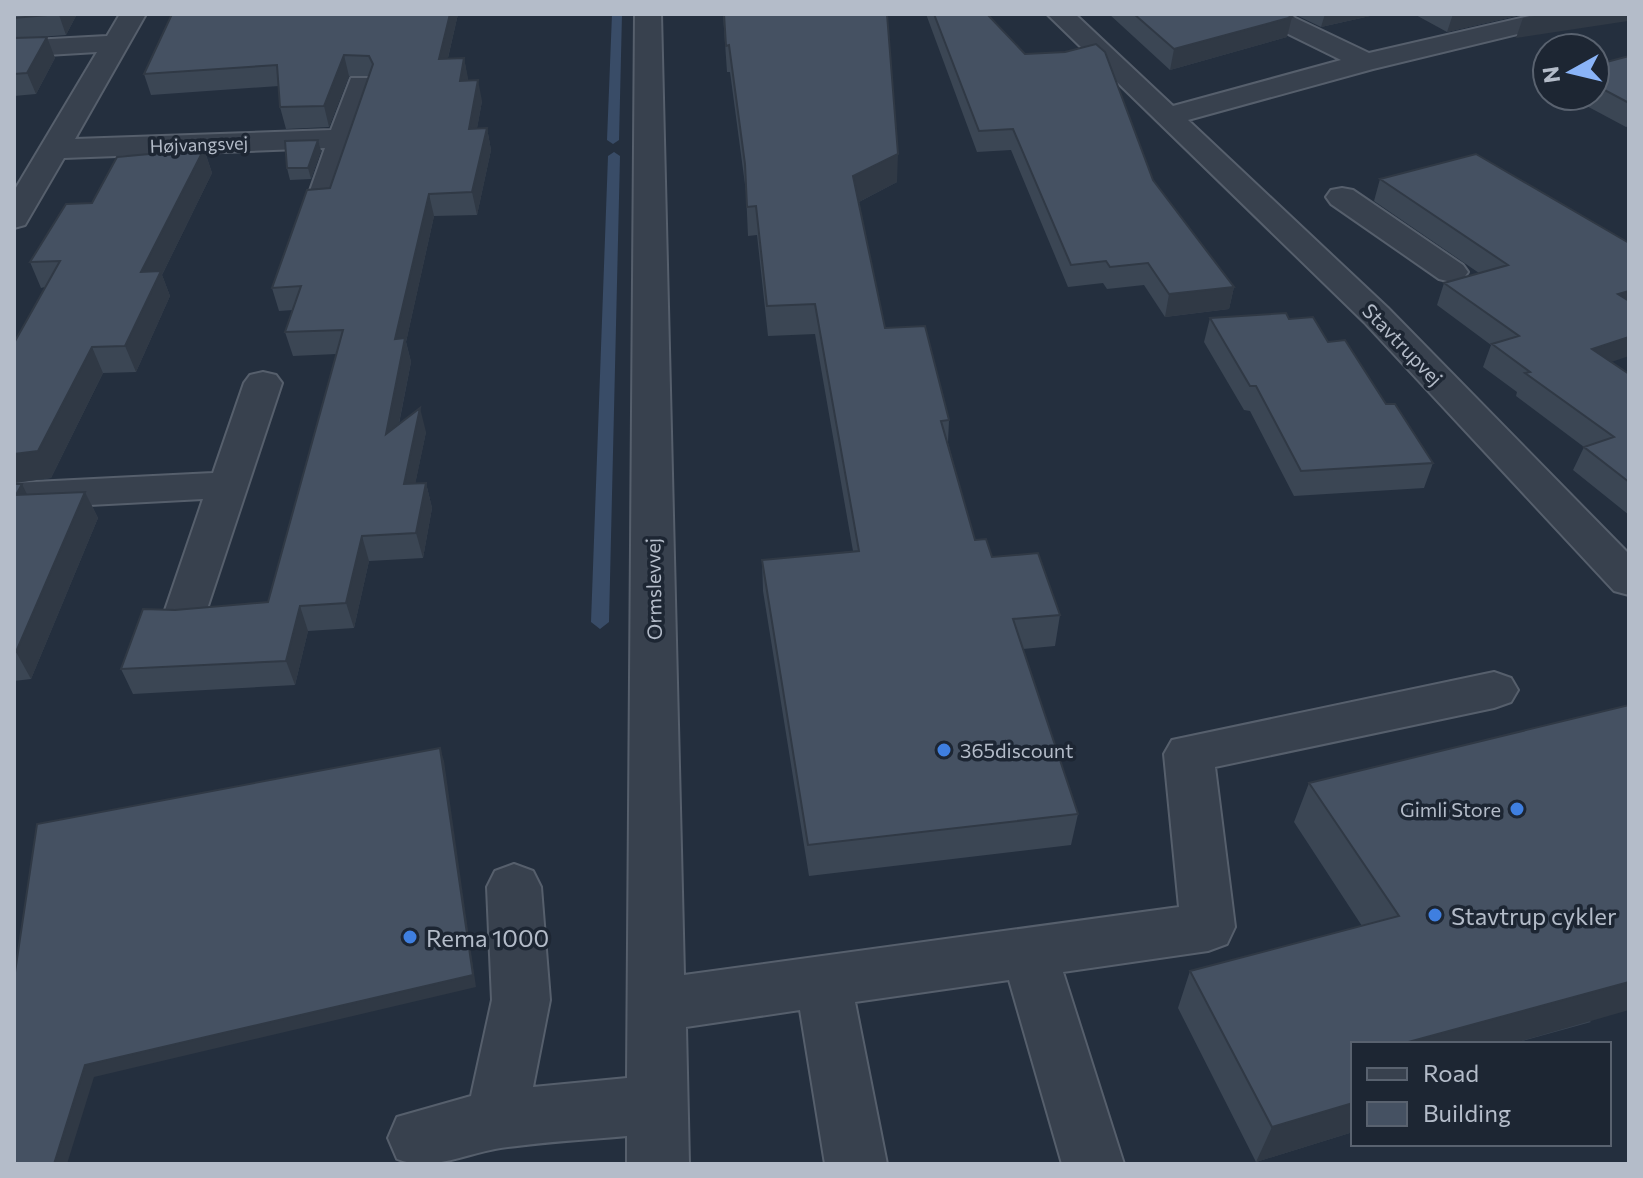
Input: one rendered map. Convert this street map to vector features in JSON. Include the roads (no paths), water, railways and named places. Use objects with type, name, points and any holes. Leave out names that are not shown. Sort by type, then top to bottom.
[{"type":"street","points":[[14,218],[25,182],[55,149],[133,14]]},
{"type":"street","name":"Ormslevvej","points":[[648,14],[658,1164]]},
{"type":"street","name":"Stavtrupvej","points":[[1060,14],[1376,315],[1629,580]]},
{"type":"street","points":[[1267,14],[1366,62]]},
{"type":"street","points":[[1169,116],[1366,62],[1571,14]]},
{"type":"street","points":[[14,49],[118,43]]},
{"type":"street","points":[[322,202],[361,84]]},
{"type":"street","name":"Højvangsvej","points":[[55,149],[344,138]]},
{"type":"street","points":[[1342,197],[1451,272]]},
{"type":"street","points":[[185,616],[263,383]]},
{"type":"street","points":[[14,496],[228,485]]},
{"type":"street","points":[[657,1005],[1208,927],[1189,754],[1494,690]]},
{"type":"street","points":[[496,1120],[521,1000],[514,887]]},
{"type":"street","points":[[1029,953],[1093,1164]]},
{"type":"street","points":[[823,981],[856,1164]]},
{"type":"street","points":[[419,1138],[496,1120],[657,1104]]},
{"type":"waterway","points":[[613,140],[617,14]]},
{"type":"waterway","points":[[600,622],[614,156]]},
{"type":"place","name":"365discount","points":[[944,750]]},
{"type":"place","name":"Gimli Store","points":[[1517,809]]},
{"type":"place","name":"Stavtrup cykler","points":[[1435,915]]},
{"type":"place","name":"Rema 1000","points":[[410,937]]}]
